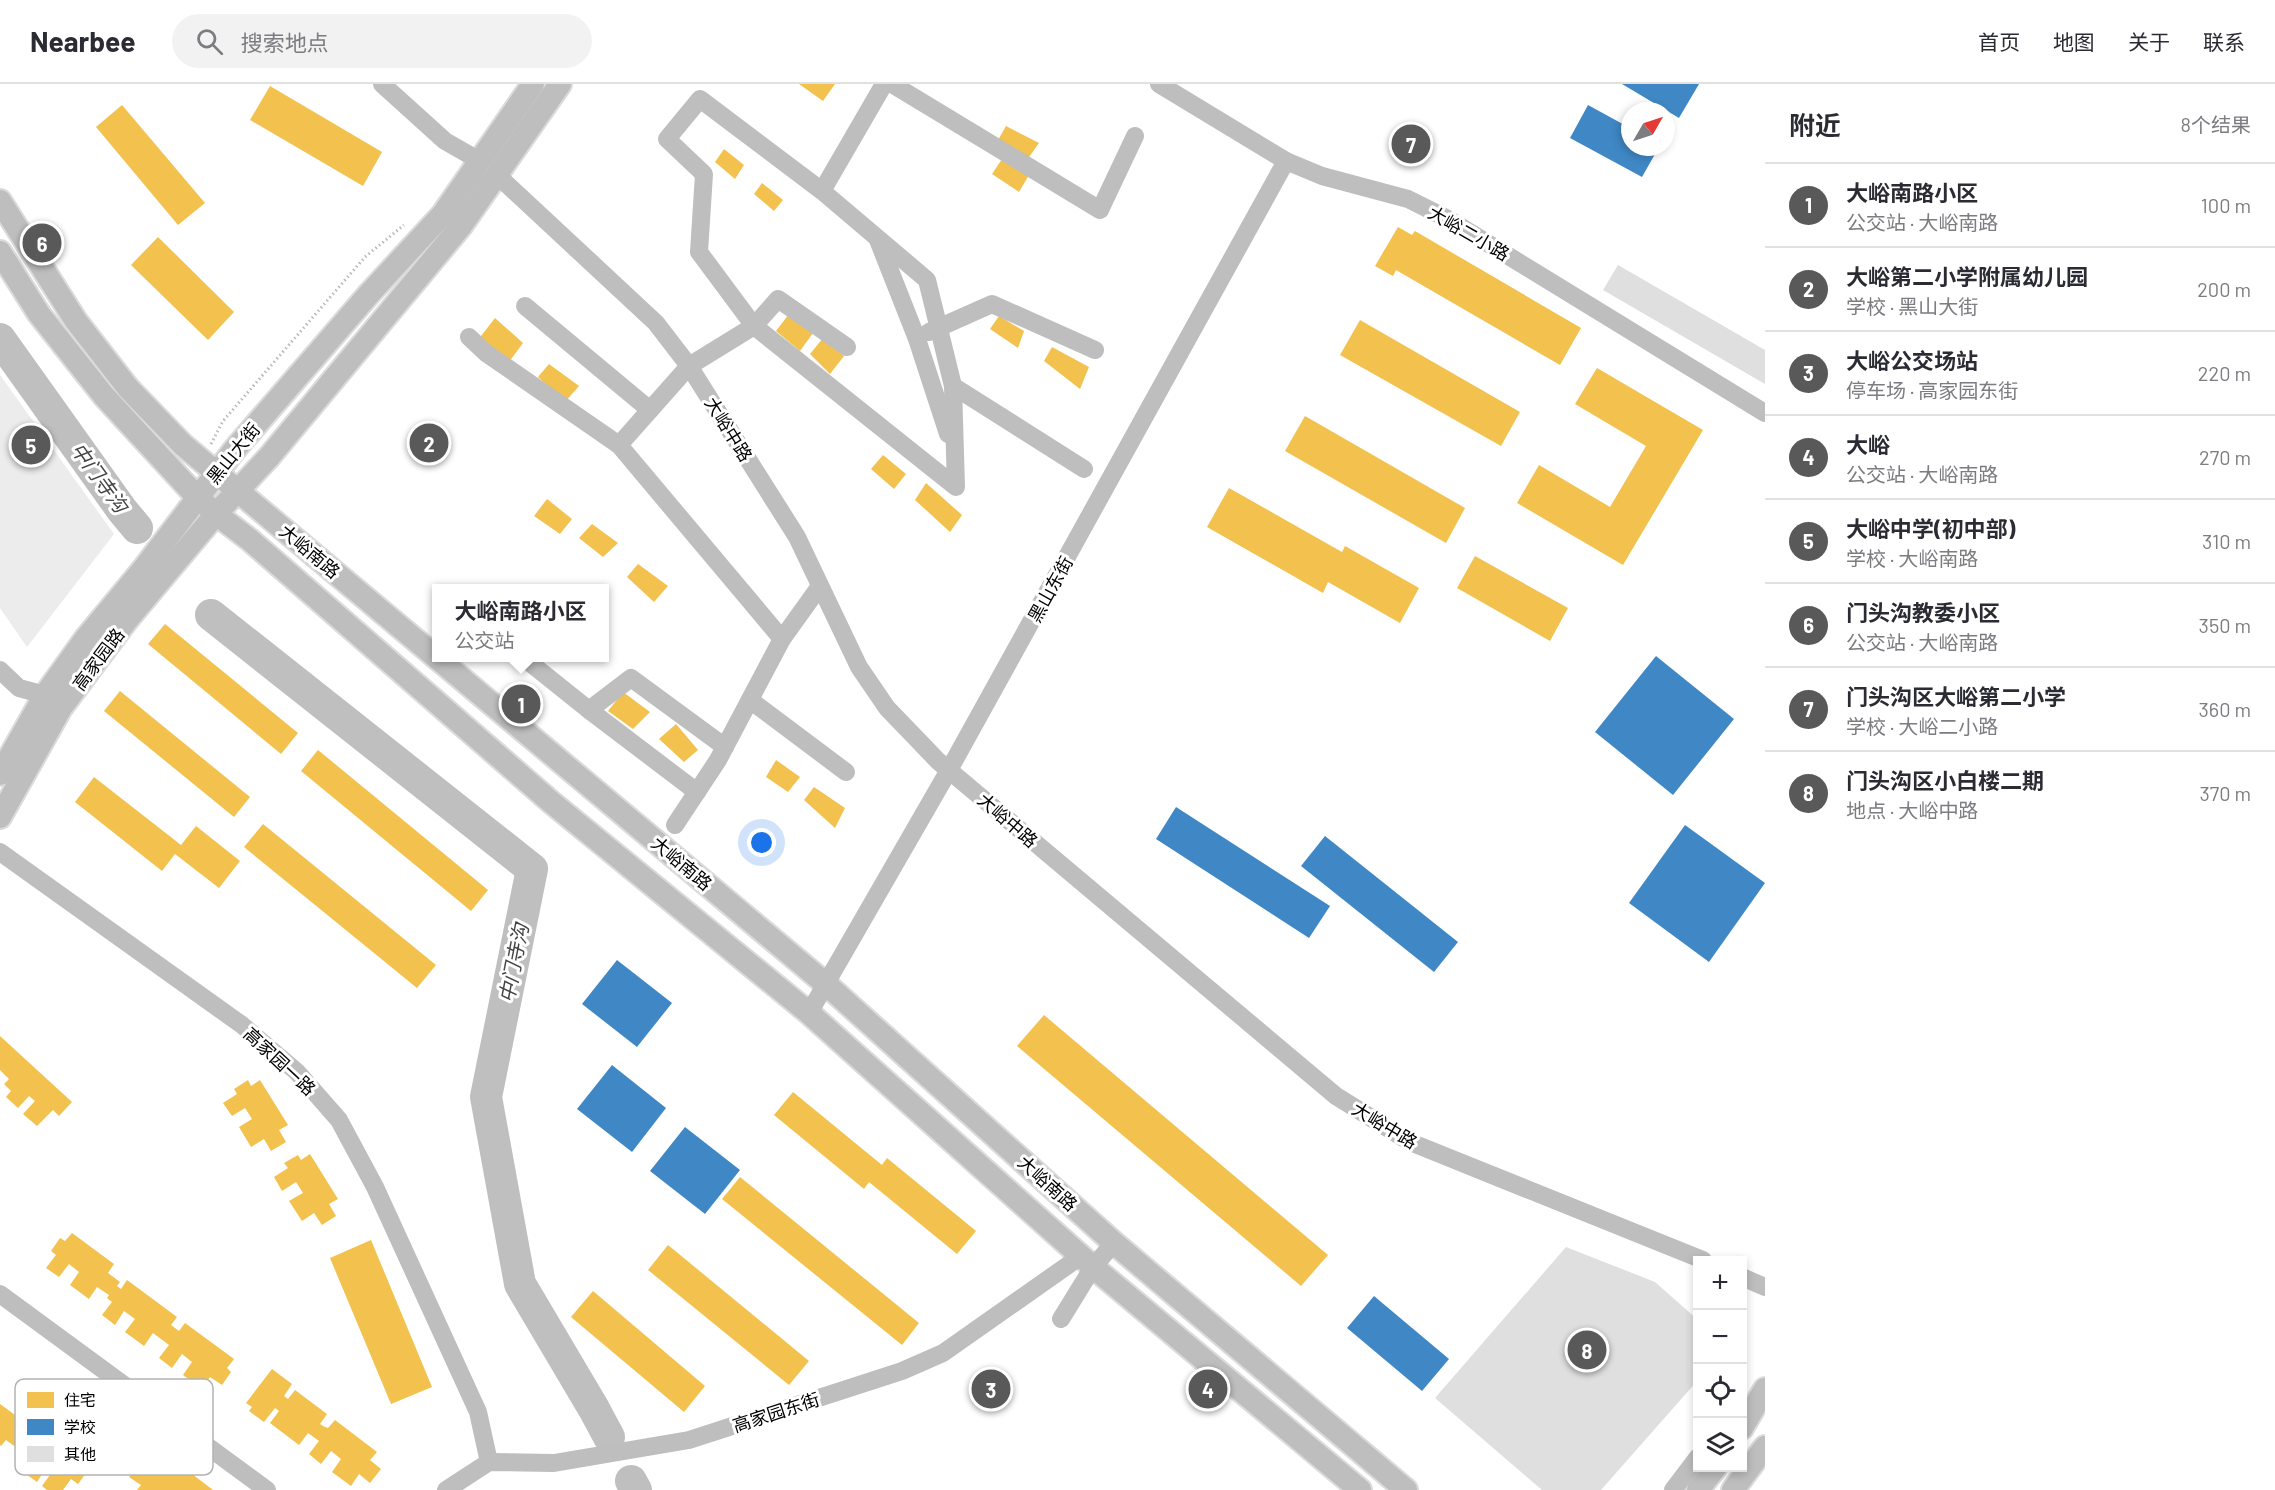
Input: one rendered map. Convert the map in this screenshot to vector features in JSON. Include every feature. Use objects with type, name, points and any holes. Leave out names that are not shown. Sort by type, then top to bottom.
[{"type":"main road","name":"黑山大街","points":[[216,514],[269,457],[461,226],[533,84]]},
{"type":"main road","name":"黑山大街","points":[[197,497],[210,468],[235,449],[369,294],[489,168],[560,84]]},
{"type":"main road","name":"大峪南路","points":[[0,201],[76,321],[128,388],[237,492],[432,653]]},
{"type":"main road","name":"大峪南路","points":[[0,252],[39,314],[104,396],[197,497],[250,540],[551,802],[809,1013],[1087,1261],[1360,1490]]},
{"type":"main road","name":"高家园路","points":[[0,774],[45,695],[86,638],[185,517],[197,497]]},
{"type":"main road","name":"高家园路","points":[[0,817],[61,708],[127,620],[216,514]]},
{"type":"main road","name":"大峪南路","points":[[443,662],[827,985],[1114,1243],[1406,1490]]},
{"type":"main road","points":[[1747,1421],[1765,1388]]},
{"type":"main road","points":[[1733,1490],[1765,1447]]},
{"type":"main road","points":[[1698,1490],[1711,1472]]},
{"type":"street","name":"大峪中路","points":[[382,84],[445,141],[489,168],[656,323],[689,366],[797,537],[859,667],[887,708],[950,770],[1336,1096],[1410,1142],[1693,1256]]},
{"type":"street","points":[[822,191],[884,84]]},
{"type":"street","points":[[892,84],[1100,210],[1136,136]]},
{"type":"street","name":"大峪二小路","points":[[1159,84],[1286,161],[1322,176],[1408,199],[1448,219],[1765,413]]},
{"type":"street","points":[[700,99],[822,191],[878,238],[927,280],[953,386],[956,487],[754,326],[699,252],[704,174],[666,139],[700,99]]},
{"type":"street","name":"黑山东街","points":[[809,1013],[950,770],[1286,161]]},
{"type":"street","points":[[878,238],[918,339],[955,455]]},
{"type":"street","points":[[619,445],[689,366],[754,326],[778,299],[847,347]]},
{"type":"street","points":[[918,339],[939,326],[992,304],[1095,350]]},
{"type":"street","points":[[525,306],[650,410]]},
{"type":"street","points":[[469,337],[486,353],[619,445],[782,639]]},
{"type":"street","points":[[953,386],[1084,469]]},
{"type":"street","points":[[675,825],[725,747],[782,639],[820,586]]},
{"type":"street","points":[[530,662],[697,792]]},
{"type":"street","points":[[0,670],[19,688],[45,695]]},
{"type":"street","points":[[589,710],[631,678],[725,747]]},
{"type":"street","points":[[750,700],[846,772]]},
{"type":"street","name":"高家园一路","points":[[0,852],[242,1025],[297,1072],[339,1120],[375,1187],[478,1412],[489,1462]]},
{"type":"street","points":[[1061,1319],[1087,1261],[1114,1243]]},
{"type":"street","name":"高家园东街","points":[[489,1462],[554,1462],[689,1440],[902,1371],[943,1353],[1087,1261]]},
{"type":"street","points":[[1747,1280],[1765,1287]]},
{"type":"street","points":[[0,1294],[116,1379]]},
{"type":"street","points":[[1747,1406],[1765,1388]]},
{"type":"street","points":[[213,1450],[267,1490]]},
{"type":"street","points":[[446,1490],[489,1462]]},
{"type":"street","points":[[1673,1490],[1693,1464]]},
{"type":"path","name":"黑山大街","points":[[210,468],[223,421],[365,257],[407,222]]},
{"type":"shaded area","points":[[0,375],[114,534],[27,647],[0,608]]},
{"type":"building: 住宅","points":[[799,84],[835,84],[823,101]]},
{"type":"building: 住宅","points":[[270,86],[382,152],[363,186],[250,120]]},
{"type":"building: 住宅","points":[[122,105],[205,203],[178,225],[96,127]]},
{"type":"building: 住宅","points":[[1006,126],[1039,143],[1027,160],[997,142]]},
{"type":"building: 住宅","points":[[724,149],[744,165],[735,179],[715,162]]},
{"type":"building: 住宅","points":[[1002,159],[1029,175],[1019,192],[992,174]]},
{"type":"building: 住宅","points":[[762,183],[783,200],[774,211],[754,194]]},
{"type":"building: 住宅","points":[[1398,227],[1412,235],[1415,231],[1581,328],[1560,365],[1396,270],[1393,276],[1375,266]]},
{"type":"building: 住宅","points":[[158,237],[234,312],[208,340],[131,265]]},
{"type":"building: 住宅","points":[[789,314],[813,333],[800,351],[776,331]]},
{"type":"building: 住宅","points":[[999,316],[1024,331],[1018,348],[990,329]]},
{"type":"building: 住宅","points":[[495,318],[523,343],[509,362],[478,340]]},
{"type":"building: 住宅","points":[[1360,320],[1520,412],[1501,446],[1340,355]]},
{"type":"building: 住宅","points":[[823,338],[844,356],[830,374],[810,354]]},
{"type":"building: 住宅","points":[[1052,347],[1089,367],[1080,389],[1044,361]]},
{"type":"building: 住宅","points":[[549,364],[579,386],[565,402],[538,377]]},
{"type":"building: 住宅","points":[[1597,368],[1703,430],[1623,565],[1517,503],[1539,465],[1610,507],[1646,446],[1575,404]]},
{"type":"building: 住宅","points":[[1305,416],[1465,508],[1446,543],[1285,451]]},
{"type":"building: 住宅","points":[[883,455],[906,474],[894,489],[871,469]]},
{"type":"building: 住宅","points":[[926,483],[962,515],[950,532],[915,500]]},
{"type":"building: 住宅","points":[[1229,488],[1342,552],[1345,546],[1419,588],[1400,623],[1328,582],[1323,593],[1207,527]]},
{"type":"building: 住宅","points":[[547,499],[572,519],[560,534],[534,516]]},
{"type":"building: 住宅","points":[[592,524],[618,543],[603,557],[579,538]]},
{"type":"building: 住宅","points":[[1475,556],[1568,608],[1550,641],[1457,588]]},
{"type":"building: 住宅","points":[[638,564],[668,586],[654,602],[627,577]]},
{"type":"building: 住宅","points":[[165,624],[298,733],[281,754],[148,644]]},
{"type":"building: 住宅","points":[[120,691],[250,797],[234,817],[104,711]]},
{"type":"building: 住宅","points":[[623,692],[650,712],[633,729],[608,711]]},
{"type":"building: 住宅","points":[[676,724],[698,750],[684,762],[659,739]]},
{"type":"building: 住宅","points":[[318,750],[488,890],[471,911],[301,771]]},
{"type":"building: 住宅","points":[[776,760],[800,777],[788,792],[766,777]]},
{"type":"building: 住宅","points":[[94,777],[181,845],[196,826],[240,861],[219,888],[175,854],[162,871],[75,802]]},
{"type":"building: 住宅","points":[[814,787],[845,808],[835,828],[804,800]]},
{"type":"building: 住宅","points":[[263,824],[436,965],[417,988],[244,847]]},
{"type":"building: 住宅","points":[[1044,1015],[1328,1255],[1301,1286],[1017,1046]]},
{"type":"building: 住宅","points":[[0,1036],[72,1102],[59,1116],[53,1110],[37,1126],[23,1114],[35,1101],[29,1096],[18,1108],[6,1097],[11,1091],[4,1084],[9,1079],[0,1070]]},
{"type":"building: 住宅","points":[[248,1080],[251,1086],[260,1080],[288,1125],[279,1130],[286,1142],[271,1151],[264,1139],[251,1147],[239,1127],[252,1119],[245,1108],[232,1116],[223,1103],[237,1094],[234,1089]]},
{"type":"building: 住宅","points":[[793,1092],[882,1165],[887,1158],[976,1231],[957,1254],[869,1182],[864,1189],[774,1115]]},
{"type":"building: 住宅","points":[[310,1154],[338,1199],[329,1204],[336,1216],[322,1225],[314,1213],[302,1221],[289,1201],[303,1193],[296,1182],[282,1191],[274,1177],[288,1168],[284,1163],[298,1155],[301,1160]]},
{"type":"building: 住宅","points":[[740,1177],[919,1323],[902,1345],[722,1199]]},
{"type":"building: 住宅","points":[[72,1233],[114,1264],[108,1273],[120,1282],[117,1286],[121,1289],[127,1280],[177,1317],[171,1325],[179,1331],[185,1323],[234,1359],[227,1368],[231,1372],[222,1385],[210,1377],[209,1379],[188,1379],[183,1375],[192,1362],[182,1354],[172,1368],[159,1358],[169,1345],[153,1333],[144,1346],[125,1332],[135,1319],[124,1311],[115,1325],[102,1315],[112,1302],[107,1298],[109,1295],[97,1287],[89,1299],[70,1285],[79,1272],[69,1264],[59,1277],[46,1268],[56,1255],[51,1251],[60,1238],[65,1241]]},
{"type":"building: 住宅","points":[[371,1240],[432,1387],[391,1404],[330,1258]]},
{"type":"building: 住宅","points":[[668,1245],[809,1361],[789,1385],[648,1270]]},
{"type":"building: 住宅","points":[[593,1291],[705,1386],[684,1412],[571,1317]]},
{"type":"building: 住宅","points":[[272,1369],[292,1384],[284,1396],[288,1399],[295,1390],[327,1414],[320,1424],[328,1428],[335,1420],[377,1452],[370,1460],[381,1469],[370,1483],[359,1474],[351,1486],[332,1472],[341,1459],[331,1451],[321,1464],[309,1454],[319,1441],[308,1433],[299,1445],[270,1423],[279,1411],[275,1408],[264,1422],[249,1411],[252,1407],[246,1403]]},
{"type":"building: 住宅","points":[[0,1404],[15,1415],[15,1446],[6,1440],[0,1445]]},
{"type":"building: 住宅","points":[[27,1475],[42,1475],[37,1482]]},
{"type":"building: 住宅","points":[[50,1475],[85,1475],[78,1484],[71,1479],[63,1490],[47,1490],[42,1486]]},
{"type":"building: 住宅","points":[[131,1475],[193,1475],[213,1490],[137,1490],[141,1485],[129,1477]]},
{"type":"building: 学校","points":[[1622,84],[1699,84],[1679,118],[1675,116],[1675,102],[1652,102]]},
{"type":"building: 学校","points":[[1588,105],[1621,123],[1621,156],[1654,156],[1642,177],[1570,138]]},
{"type":"building: 学校","points":[[1656,656],[1734,719],[1673,795],[1595,732]]},
{"type":"building: 学校","points":[[1176,807],[1330,906],[1309,938],[1156,839]]},
{"type":"building: 学校","points":[[1685,825],[1765,883],[1709,962],[1629,903]]},
{"type":"building: 学校","points":[[1325,836],[1458,942],[1434,972],[1301,866]]},
{"type":"building: 学校","points":[[617,960],[672,1003],[637,1047],[582,1004]]},
{"type":"building: 学校","points":[[612,1065],[666,1108],[632,1152],[577,1109]]},
{"type":"building: 学校","points":[[685,1127],[740,1170],[705,1214],[650,1171]]},
{"type":"building: 学校","points":[[1374,1296],[1449,1359],[1422,1391],[1347,1328]]},
{"type":"building: 其他","points":[[1618,265],[1765,350],[1765,384],[1603,290]]},
{"type":"building: 其他","points":[[1566,1247],[1655,1282],[1693,1316],[1693,1386],[1601,1490],[1542,1490],[1435,1398]]},
{"type":"waterway","name":"中门寺沟","points":[[0,339],[137,528]]},
{"type":"waterway","name":"中门寺沟","points":[[211,615],[532,869],[486,1097],[520,1284],[609,1437]]},
{"type":"waterway","name":"中门寺沟","points":[[631,1481],[636,1490]]},
{"type":"place","name":"门头沟区大峪第二小学","points":[[1411,144]]},
{"type":"place","name":"门头沟教委小区","points":[[42,243]]},
{"type":"place","name":"大峪第二小学附属幼儿园","points":[[429,443]]},
{"type":"place","name":"大峪中学(初中部)","points":[[31,445]]},
{"type":"place","name":"大峪南路小区","points":[[521,704]]},
{"type":"place","name":"门头沟区小白楼二期","points":[[1587,1350]]},
{"type":"place","name":"大峪公交场站","points":[[991,1389]]},
{"type":"place","name":"大峪","points":[[1208,1389]]}]
